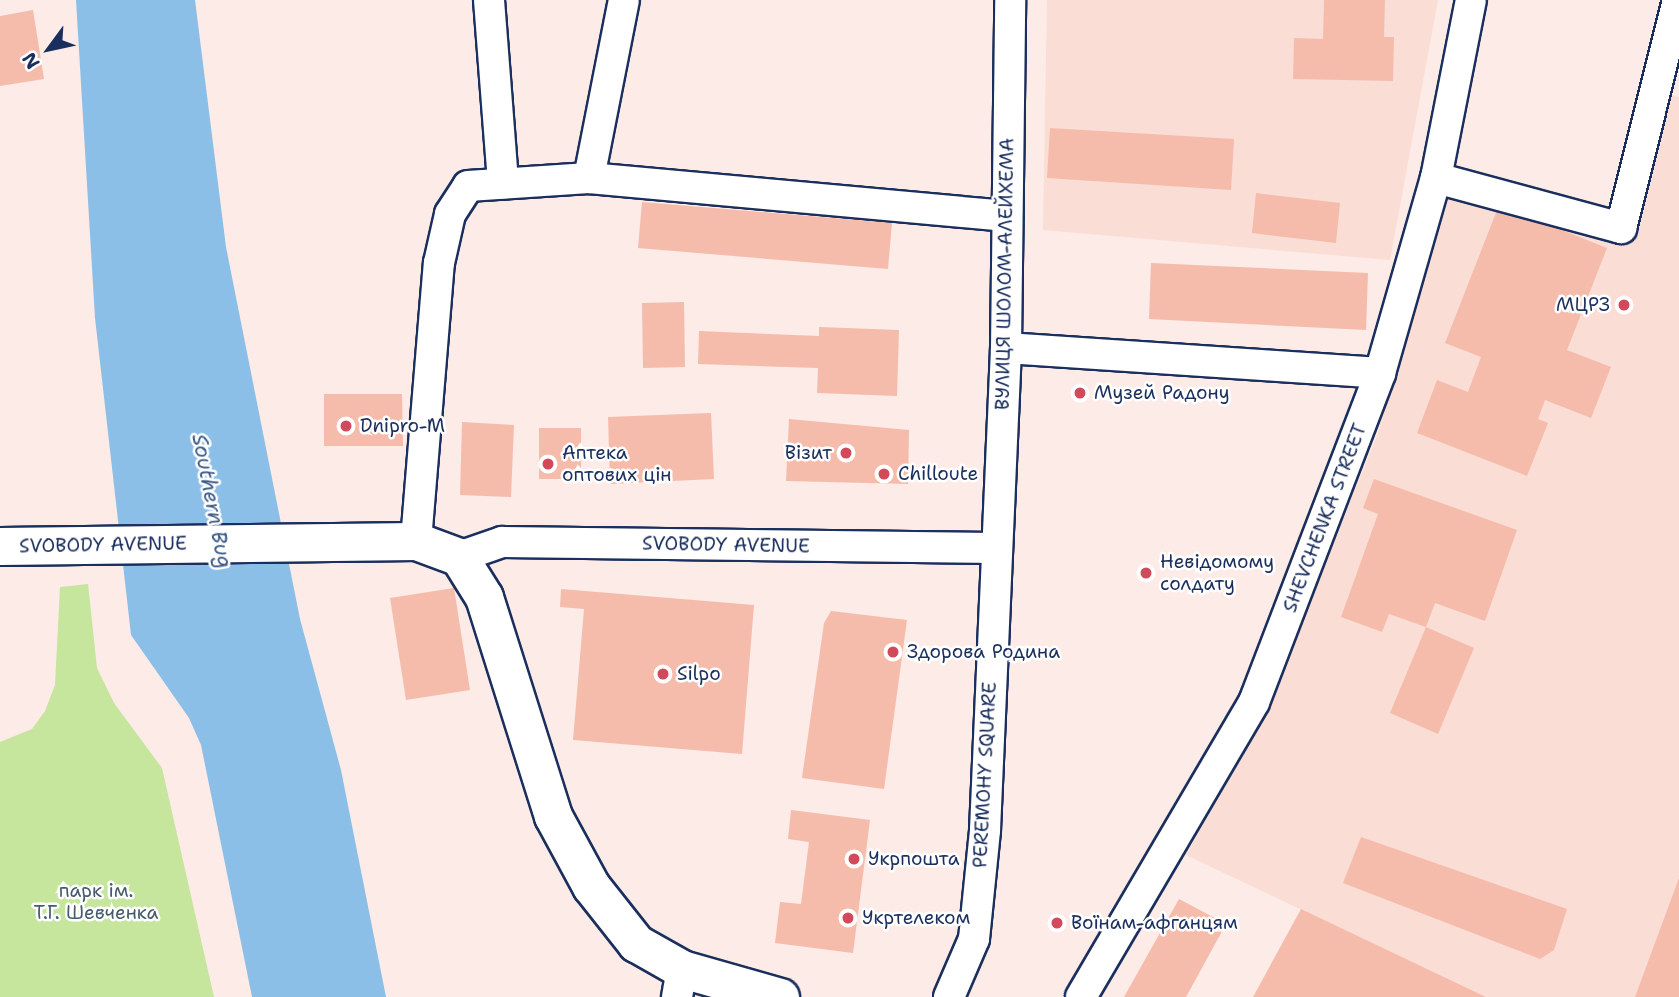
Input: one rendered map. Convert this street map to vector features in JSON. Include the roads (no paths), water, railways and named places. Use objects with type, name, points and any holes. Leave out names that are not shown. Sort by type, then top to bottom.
[{"type":"main road","name":"SVOBODY AVENUE","points":[[0,546],[416,541]]},
{"type":"main road","points":[[416,541],[459,557],[484,597],[521,725],[566,840],[591,886],[636,943],[679,983],[780,997]]},
{"type":"street","points":[[489,0],[503,183]]},
{"type":"street","points":[[589,178],[624,0]]},
{"type":"street","name":"ВУЛИЦЯ ШОЛОМ-АЛЕЙХЕМА","points":[[995,548],[1006,348],[1004,216],[1010,0]]},
{"type":"street","name":"SHEVCHENKA STREET","points":[[1081,997],[1254,702],[1380,373],[1436,178],[1471,0]]},
{"type":"street","points":[[1436,178],[1621,228],[1678,0]]},
{"type":"street","points":[[416,541],[439,263],[450,214],[468,186],[589,178],[1004,216]]},
{"type":"street","points":[[1006,348],[1380,373]]},
{"type":"street","name":"SVOBODY AVENUE","points":[[459,557],[502,542],[995,548]]},
{"type":"street","name":"PEREMOHY SQUARE","points":[[949,997],[975,939],[985,830],[995,548]]},
{"type":"water","name":"Southern Bug","points":[[76,0],[195,0],[226,247],[300,619],[341,770],[386,997],[252,997],[201,745],[189,718],[131,635],[95,318]]},
{"type":"place","name":"МЦРЗ","points":[[1624,305]]},
{"type":"place","name":"Музей Радону","points":[[1080,393]]},
{"type":"place","name":"Dnipro-M","points":[[346,426]]},
{"type":"place","name":"Візит","points":[[846,453]]},
{"type":"place","name":"Аптека оптових цін","points":[[548,464]]},
{"type":"place","name":"Chilloute","points":[[884,474]]},
{"type":"place","name":"Невідомому солдату","points":[[1146,573]]},
{"type":"place","name":"Здорова Родина","points":[[893,652]]},
{"type":"place","name":"Silpo","points":[[663,674]]},
{"type":"place","name":"Укрпошта","points":[[854,859]]},
{"type":"place","name":"Укртелеком","points":[[848,918]]},
{"type":"place","name":"Воїнам-афганцям","points":[[1057,923]]},
{"type":"park label","name":"парк ім. Т.Г. Шевченка","points":[[96,902]]}]
